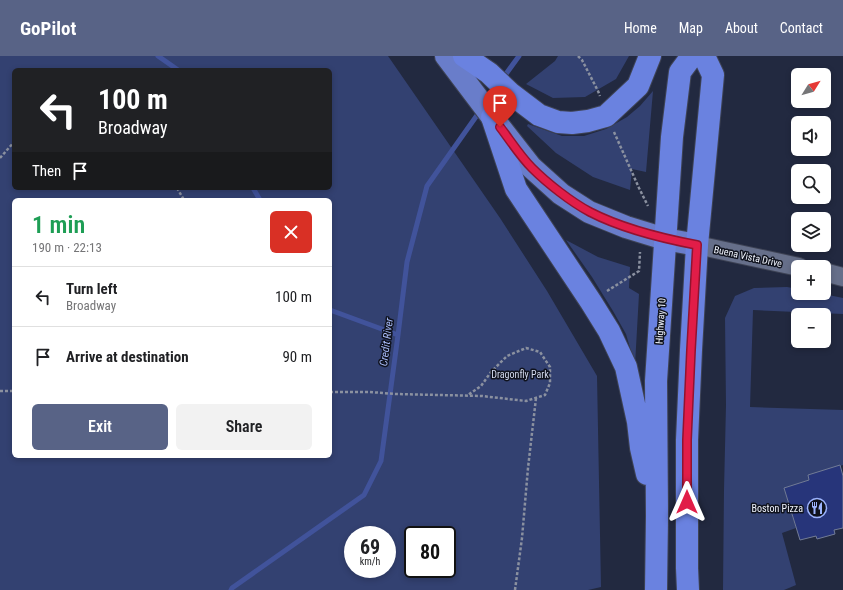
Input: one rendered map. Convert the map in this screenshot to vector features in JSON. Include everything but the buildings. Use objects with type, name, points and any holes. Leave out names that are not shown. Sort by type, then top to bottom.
[{"type":"highway","points":[[464,56],[489,73],[510,93],[539,115],[558,122],[572,123],[588,121],[606,116],[638,86],[650,56]]},
{"type":"highway","name":"Highway 10","points":[[656,590],[656,381],[665,239],[672,137],[680,72],[692,56]]},
{"type":"highway","points":[[688,590],[687,440],[691,342],[697,245],[713,76],[704,56]]},
{"type":"highway","points":[[492,117],[516,189],[609,331],[626,367],[638,422],[641,448],[656,516]]},
{"type":"main road","points":[[446,56],[531,167],[561,194],[589,212],[626,227],[665,239],[697,245]]},
{"type":"street","name":"Buena Vista Drive","points":[[697,245],[791,265]]},
{"type":"street","points":[[831,274],[843,277]]},
{"type":"path","points":[[578,56],[582,60],[598,91],[606,116],[649,207]]},
{"type":"path","points":[[0,158],[12,144]]},
{"type":"path","points":[[591,302],[639,271],[640,231]]},
{"type":"path","points":[[332,392],[468,395],[526,401],[545,395],[550,383],[550,367],[540,352],[526,348],[507,356],[491,372],[482,386],[468,395]]},
{"type":"path","points":[[0,391],[12,391]]},
{"type":"path","points":[[516,590],[536,398]]},
{"type":"green space","name":"Dragonfly Park","points":[[0,56],[388,56],[500,218],[547,291],[597,376],[601,587],[588,590],[0,590]]},
{"type":"green space","points":[[558,56],[629,56],[616,79],[585,97],[553,98],[526,84],[555,61]]},
{"type":"green space","points":[[653,91],[646,172],[632,169],[630,190],[593,177],[556,153],[527,126],[528,124],[562,136],[584,136],[606,129],[627,117],[640,106]]},
{"type":"green space","points":[[566,240],[598,257],[630,267],[629,288],[639,294],[635,365],[626,334],[592,277]]},
{"type":"green space","points":[[754,288],[791,288],[791,300],[831,300],[831,296],[843,298],[843,314],[831,313],[831,308],[791,308],[791,312],[753,310],[750,407],[843,410],[843,465],[808,475],[809,480],[784,488],[796,528],[782,533],[796,585],[784,590],[723,590],[726,405],[725,318],[735,296]]},
{"type":"waterway","points":[[158,56],[175,68]]},
{"type":"waterway","name":"Credit River","points":[[503,78],[519,56]]},
{"type":"waterway","name":"Credit River","points":[[231,590],[364,495],[381,461],[407,262],[427,186],[480,111]]},
{"type":"waterway","points":[[254,190],[259,198]]},
{"type":"waterway","points":[[332,311],[398,335]]},
{"type":"place","name":"Boston Pizza","points":[[817,508]]},
{"type":"route","points":[[500,127],[531,167],[561,194],[589,212],[626,227],[665,239],[697,245],[687,440],[687,502]]}]
